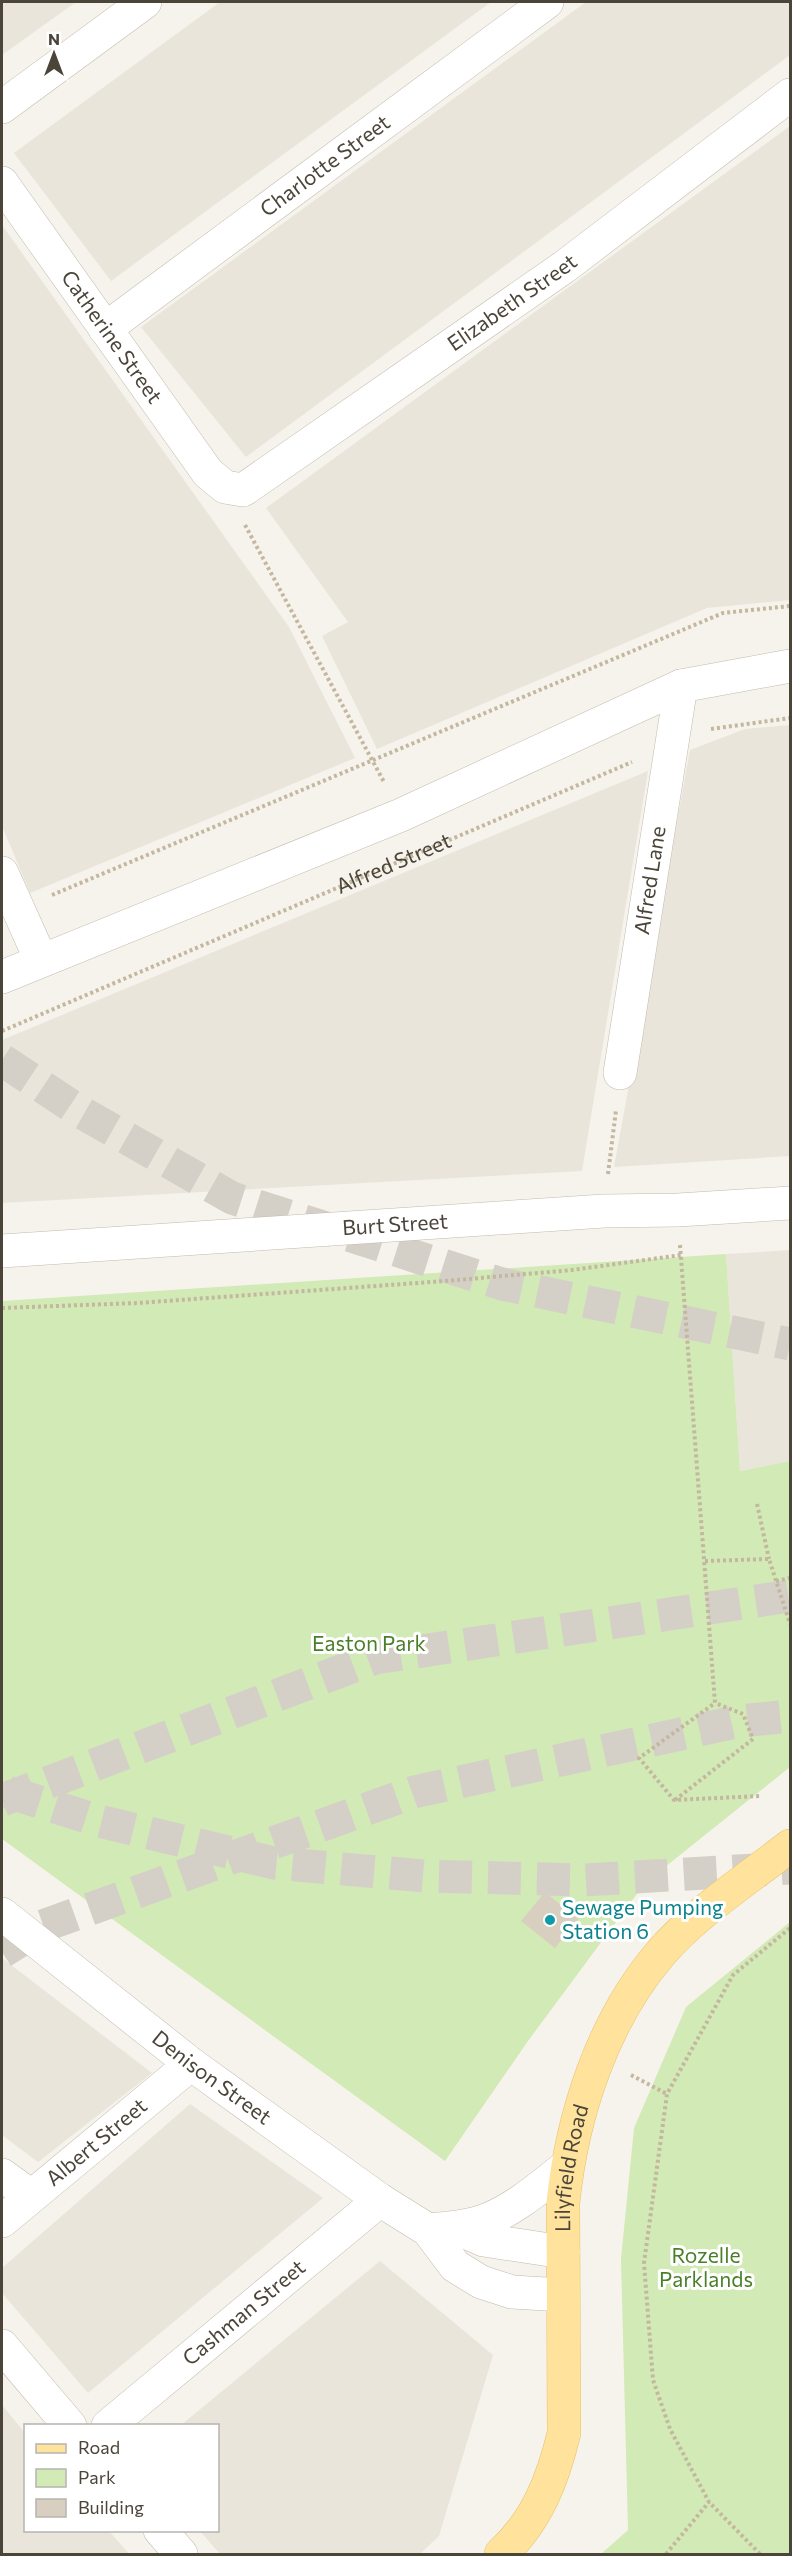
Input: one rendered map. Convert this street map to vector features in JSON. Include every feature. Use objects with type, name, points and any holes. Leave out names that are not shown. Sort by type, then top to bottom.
[{"type":"main road","name":"Lilyfield Road","points":[[501,2554],[512,2544],[542,2502],[557,2462],[564,2433],[563,2203],[567,2166],[581,2112],[599,2058],[625,2002],[661,1953],[688,1927],[790,1846]]},
{"type":"street","points":[[2,106],[145,2]]},
{"type":"street","name":"Charlotte Street","points":[[105,328],[547,2]]},
{"type":"street","name":"Elizabeth Street","points":[[225,488],[243,490],[555,274],[790,95]]},
{"type":"street","name":"Catherine Street","points":[[2,183],[208,473],[225,488]]},
{"type":"street","name":"Alfred Street","points":[[2,977],[401,814],[681,686],[790,666]]},
{"type":"street","name":"Alfred Lane","points":[[620,1073],[681,686]]},
{"type":"street","points":[[2,873],[41,960]]},
{"type":"street","name":"Burt Street","points":[[2,1251],[604,1210],[678,1210],[790,1203]]},
{"type":"street","name":"Denison Street","points":[[2,1914],[191,2064],[380,2200],[442,2229],[484,2240],[563,2252]]},
{"type":"street","name":"Albert Street","points":[[2,2221],[191,2064]]},
{"type":"street","points":[[442,2229],[488,2220],[524,2199],[567,2166]]},
{"type":"street","points":[[2,2175],[31,2196]]},
{"type":"street","name":"Cashman Street","points":[[110,2424],[380,2200]]},
{"type":"street","name":"Denison Street","points":[[442,2229],[455,2266],[481,2282],[512,2292],[563,2295]]},
{"type":"street","points":[[2,2346],[68,2424]]},
{"type":"street","points":[[162,2532],[181,2554]]},
{"type":"path","points":[[225,488],[401,814]]},
{"type":"path","points":[[18,909],[723,613],[790,606]]},
{"type":"path","name":"Alfred Street","points":[[2,1031],[716,727],[790,718]]},
{"type":"path","points":[[604,1210],[620,1073]]},
{"type":"path","points":[[678,1210],[715,1703]]},
{"type":"path","points":[[2,1308],[138,1303],[446,1281],[572,1270],[681,1254]]},
{"type":"path","points":[[757,1504],[769,1558],[790,1624]]},
{"type":"path","points":[[705,1561],[769,1558]]},
{"type":"path","points":[[776,1581],[790,1578]]},
{"type":"path","points":[[674,1800],[639,1758],[715,1703]]},
{"type":"path","points":[[674,1800],[753,1739],[744,1714],[715,1703]]},
{"type":"path","points":[[674,1800],[761,1796]]},
{"type":"path","points":[[760,2554],[709,2502],[670,2429],[652,2380],[644,2263],[667,2094],[733,1975],[790,1928]]},
{"type":"path","points":[[666,2554],[709,2502]]},
{"type":"shaded area","points":[[2,2],[76,2],[2,55]]},
{"type":"shaded area","points":[[220,2],[491,2],[111,281],[14,153]]},
{"type":"shaded area","points":[[586,2],[790,2],[790,55],[246,457],[141,327]]},
{"type":"shaded area","points":[[790,126],[790,600],[707,608],[377,749],[322,636],[348,622],[266,508]]},
{"type":"shaded area","points":[[2,225],[289,627],[355,758],[30,893],[2,826]]},
{"type":"shaded area","points":[[790,725],[790,1156],[614,1167],[690,750],[745,729]]},
{"type":"shaded area","points":[[648,771],[582,1171],[2,1203],[2,1040]]},
{"type":"shaded area","points":[[790,1250],[790,1461],[740,1471],[726,1254]]},
{"type":"shaded area","points":[[2,1958],[152,2073],[38,2162],[2,2135]]},
{"type":"shaded area","points":[[190,2104],[323,2198],[88,2393],[2,2293],[2,2268]]},
{"type":"shaded area","points":[[380,2261],[493,2355],[439,2536],[420,2554],[220,2554],[201,2532],[219,2532],[219,2424],[182,2424]]},
{"type":"shaded area","points":[[2,2405],[24,2432],[24,2532],[110,2532],[129,2554],[2,2554]]},
{"type":"green space","name":"Easton Park","points":[[726,1254],[740,1471],[790,1461],[790,1767],[645,1883],[528,2041],[445,2161],[2,1839],[2,1301]]},
{"type":"green space","name":"Rozelle Parklands","points":[[790,1922],[790,2554],[601,2554],[628,2530],[621,2259],[634,2128],[686,2007]]},
{"type":"building","name":"Sewage Pumping Station 6","points":[[545,1892],[578,1919],[555,1948],[521,1921]]},
{"type":"tunnel","points":[[2,1060],[79,1111],[232,1198],[502,1284],[790,1344]]},
{"type":"tunnel","points":[[2,1800],[375,1658],[790,1596]]},
{"type":"tunnel","points":[[2,1952],[43,1926],[414,1792],[740,1721],[790,1716]]},
{"type":"tunnel","points":[[8,1792],[99,1821],[274,1863],[424,1876],[584,1880],[790,1868]]},
{"type":"place","name":"Sewage Pumping Station 6","points":[[550,1920]]}]
